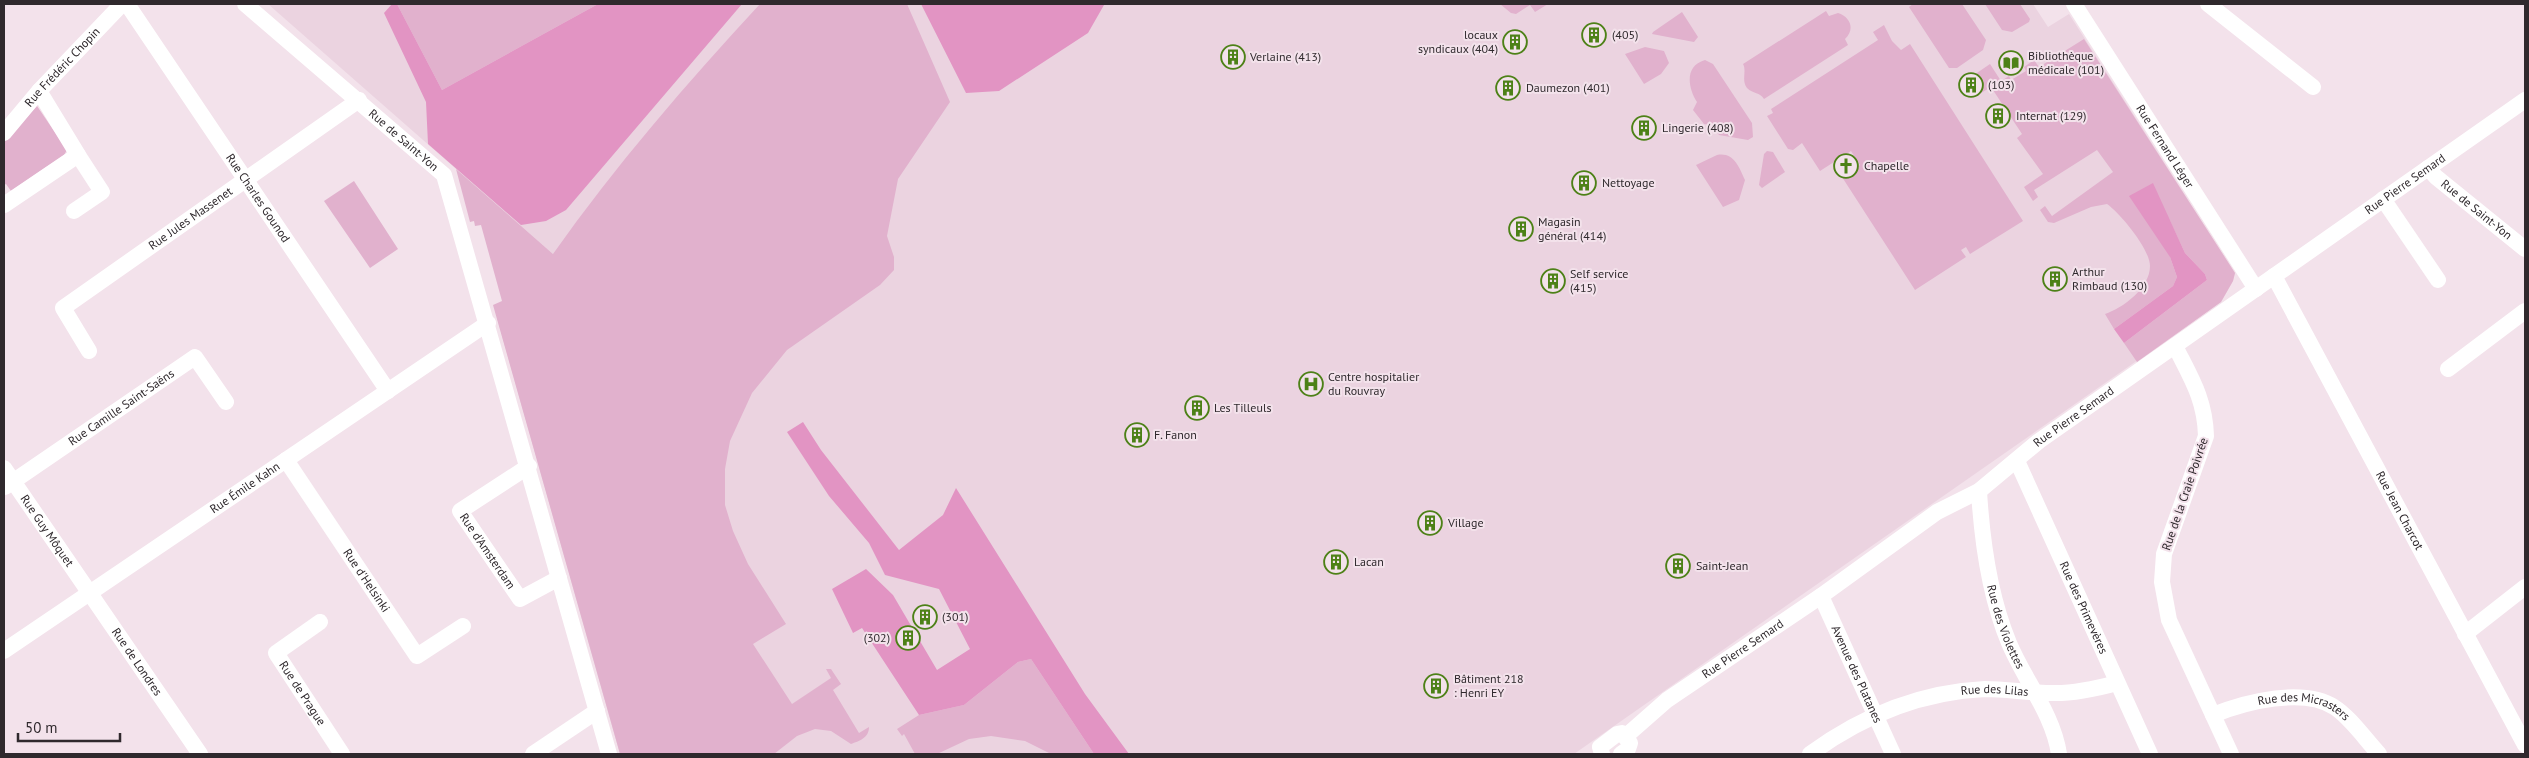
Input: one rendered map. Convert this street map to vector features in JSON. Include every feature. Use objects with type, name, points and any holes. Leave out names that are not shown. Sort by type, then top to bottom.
[{"type":"street","name":"Rue Frédéric Chopin","points":[[4,133],[39,91],[122,4]]},
{"type":"street","name":"Rue Charles Gounod","points":[[127,4],[245,182],[388,391]]},
{"type":"street","name":"Rue de Saint-Yon","points":[[245,4],[444,175],[488,323]]},
{"type":"street","name":"Rue Fernand Léger","points":[[2074,4],[2256,289]]},
{"type":"street","points":[[2208,4],[2313,87]]},
{"type":"street","points":[[39,91],[102,192],[74,211]]},
{"type":"street","name":"Rue Jules Massenet","points":[[90,351],[63,308],[245,182],[359,100]]},
{"type":"street","name":"Rue Pierre Semard","points":[[1629,748],[1668,700],[1821,596],[1937,512],[1979,491],[2039,441],[2525,100]]},
{"type":"street","points":[[4,205],[78,155]]},
{"type":"street","name":"Rue de Saint-Yon","points":[[2428,168],[2436,177],[2525,249]]},
{"type":"street","points":[[2383,199],[2438,280]]},
{"type":"street","name":"Rue Jean Charcot","points":[[2274,276],[2525,745]]},
{"type":"street","points":[[2448,370],[2525,311]]},
{"type":"street","points":[[488,323],[609,754]]},
{"type":"street","name":"Rue Émile Kahn","points":[[4,651],[488,323]]},
{"type":"street","name":"Rue de la Craie Poivrée","points":[[2175,346],[2200,394],[2206,416],[2206,436],[2164,554],[2162,582],[2169,620],[2231,754]]},
{"type":"street","name":"Rue Camille Saint-Saëns","points":[[7,479],[195,357],[226,402]]},
{"type":"street","name":"Rue d'Helsinki","points":[[286,460],[417,656],[463,626]]},
{"type":"street","name":"Rue des Primevères","points":[[2017,461],[2150,754]]},
{"type":"street","name":"Rue d'Amsterdam","points":[[529,466],[460,511],[520,599],[559,578]]},
{"type":"street","name":"Rue Guy Môquet","points":[[7,479],[90,593]]},
{"type":"street","name":"Rue des Violettes","points":[[1979,491],[1984,544],[1999,614],[2010,644],[2052,727],[2059,754]]},
{"type":"street","points":[[2465,634],[2525,587]]},
{"type":"street","name":"Rue de Londres","points":[[90,593],[200,754]]},
{"type":"street","name":"Avenue des Platanes","points":[[1821,596],[1893,754]]},
{"type":"street","name":"Rue de Prague","points":[[320,622],[276,653],[342,754]]},
{"type":"street","name":"Rue des Lilas","points":[[1810,754],[1847,730],[1875,716],[1910,701],[1947,692],[1987,689],[2034,691],[2049,694],[2078,692],[2117,683]]},
{"type":"street","name":"Rue des Micrasters","points":[[2213,715],[2239,704],[2302,697],[2317,698],[2335,707],[2379,754]]},
{"type":"street","points":[[533,754],[597,711]]},
{"type":"street","points":[[1602,754],[1600,747],[1617,734],[1622,733],[1629,748]]},
{"type":"shaded area","name":"Centre hospitalier du Rouvray","points":[[268,4],[2033,4],[2048,27],[2069,14],[2235,273],[2233,281],[2221,302],[1574,754],[620,754],[497,318],[553,254]]},
{"type":"shaded area","points":[[392,4],[397,4],[442,90],[598,4],[742,4],[566,210],[546,221],[521,225],[428,144],[426,102],[384,13]]},
{"type":"shaded area","points":[[397,4],[598,4],[442,90]]},
{"type":"shaded area","points":[[760,4],[907,4],[950,102],[898,179],[887,236],[894,257],[894,270],[880,285],[787,350],[752,393],[730,441],[725,469],[725,505],[733,531],[748,564],[786,624],[753,644],[792,704],[831,678],[826,669],[831,669],[841,684],[833,690],[859,733],[869,727],[869,731],[863,738],[851,744],[831,731],[815,729],[797,736],[774,754],[620,754],[493,305],[502,301],[481,225],[475,226],[474,221],[470,222],[456,169],[553,254],[626,157]]},
{"type":"shaded area","points":[[921,4],[1104,5],[1088,33],[999,91],[966,93]]},
{"type":"shaded area","points":[[1500,4],[1548,4],[1535,12],[1530,5],[1516,14],[1511,13]]},
{"type":"shaded area","points":[[1913,4],[1962,4],[1986,40],[1983,50],[1957,68],[1949,68],[1909,7]]},
{"type":"shaded area","points":[[1985,4],[2020,4],[2030,19],[2029,22],[2012,32],[2002,30]]},
{"type":"shaded area","points":[[1826,11],[1829,16],[1838,13],[1849,21],[1851,28],[1845,39],[1848,45],[1764,99],[1747,88],[1744,82],[1743,64]]},
{"type":"shaded area","points":[[1682,12],[1698,37],[1694,42],[1652,34],[1653,32]]},
{"type":"shaded area","points":[[1884,25],[1892,41],[1901,50],[1910,44],[2023,221],[1970,254],[1966,247],[1961,250],[1966,257],[1915,290],[1842,177],[1860,165],[1851,151],[1820,171],[1802,143],[1793,150],[1788,149],[1767,116],[1773,113],[1771,109],[1878,40],[1873,32]]},
{"type":"shaded area","points":[[2084,39],[2235,273],[2233,281],[2221,302],[2137,362],[2124,343],[2207,280],[2205,274],[2185,253],[2170,221],[2170,257],[2177,277],[2173,286],[2114,329],[2105,314],[2120,307],[2134,296],[2146,282],[2149,274],[2149,259],[2140,241],[2119,215],[2107,204],[2091,207],[2054,223],[2048,222],[2040,210],[2045,206],[2052,216],[2113,172],[2097,150],[2034,190],[2038,197],[2033,201],[2024,187],[2043,174],[2017,138],[2022,134],[1991,87],[1981,93],[1971,77],[1990,64],[2001,81],[2009,76],[2011,80],[2026,71],[2024,67],[2034,60],[2039,67]]},
{"type":"shaded area","points":[[1645,47],[1664,51],[1669,63],[1661,74],[1644,84],[1625,54]]},
{"type":"shaded area","points":[[1705,60],[1713,64],[1752,123],[1753,137],[1748,140],[1719,135],[1711,125],[1704,124],[1693,110],[1697,102],[1690,84],[1691,72],[1698,63]]},
{"type":"shaded area","points":[[37,106],[67,150],[64,155],[11,191],[6,184],[4,185],[4,142]]},
{"type":"shaded area","points":[[1767,151],[1773,152],[1785,172],[1762,188],[1759,185],[1764,154]]},
{"type":"shaded area","points":[[1717,155],[1732,158],[1745,180],[1739,200],[1723,207],[1696,165]]},
{"type":"shaded area","points":[[354,181],[398,249],[370,268],[324,201]]},
{"type":"shaded area","points":[[2153,183],[2185,253],[2205,274],[2207,280],[2124,343],[2114,329],[2173,286],[2177,277],[2170,257],[2129,196]]},
{"type":"shaded area","points":[[803,422],[821,450],[899,550],[943,515],[956,488],[1085,694],[1129,754],[1094,754],[1031,659],[1018,662],[964,705],[919,715],[862,628],[853,633],[832,589],[866,569],[893,595],[937,670],[970,649],[939,589],[885,575],[869,543],[829,496],[787,432]]},
{"type":"shaded area","points":[[1031,659],[1094,754],[1051,754],[1025,741],[991,736],[969,739],[937,754],[915,754],[904,734],[902,736],[897,729],[919,715],[964,705],[1018,662]]},
{"type":"place","name":"(405)","points":[[1594,35]]},
{"type":"place","name":"locaux syndicaux (404)","points":[[1515,42]]},
{"type":"place","name":"Verlaine (413)","points":[[1233,57]]},
{"type":"place","name":"Bibliothèque médicale (101)","points":[[2011,63]]},
{"type":"place","name":"(103)","points":[[1971,85]]},
{"type":"place","name":"Daumezon (401)","points":[[1508,88]]},
{"type":"place","name":"Internat (129)","points":[[1998,116]]},
{"type":"place","name":"Lingerie (408)","points":[[1644,128]]},
{"type":"place","name":"Chapelle","points":[[1846,166]]},
{"type":"place","name":"Nettoyage","points":[[1584,183]]},
{"type":"place","name":"Magasin général (414)","points":[[1521,229]]},
{"type":"place","name":"Arthur Rimbaud (130)","points":[[2055,279]]},
{"type":"place","name":"Self service (415)","points":[[1553,281]]},
{"type":"place","name":"Centre hospitalier du Rouvray","points":[[1311,384]]},
{"type":"place","name":"Les Tilleuls","points":[[1197,408]]},
{"type":"place","name":"F. Fanon","points":[[1137,435]]},
{"type":"place","name":"Village","points":[[1430,523]]},
{"type":"place","name":"Lacan","points":[[1336,562]]},
{"type":"place","name":"Saint-Jean","points":[[1678,566]]},
{"type":"place","name":"(301)","points":[[925,617]]},
{"type":"place","name":"(302)","points":[[908,638]]},
{"type":"place","name":"Bâtiment 218 : Henri EY","points":[[1436,686]]}]
